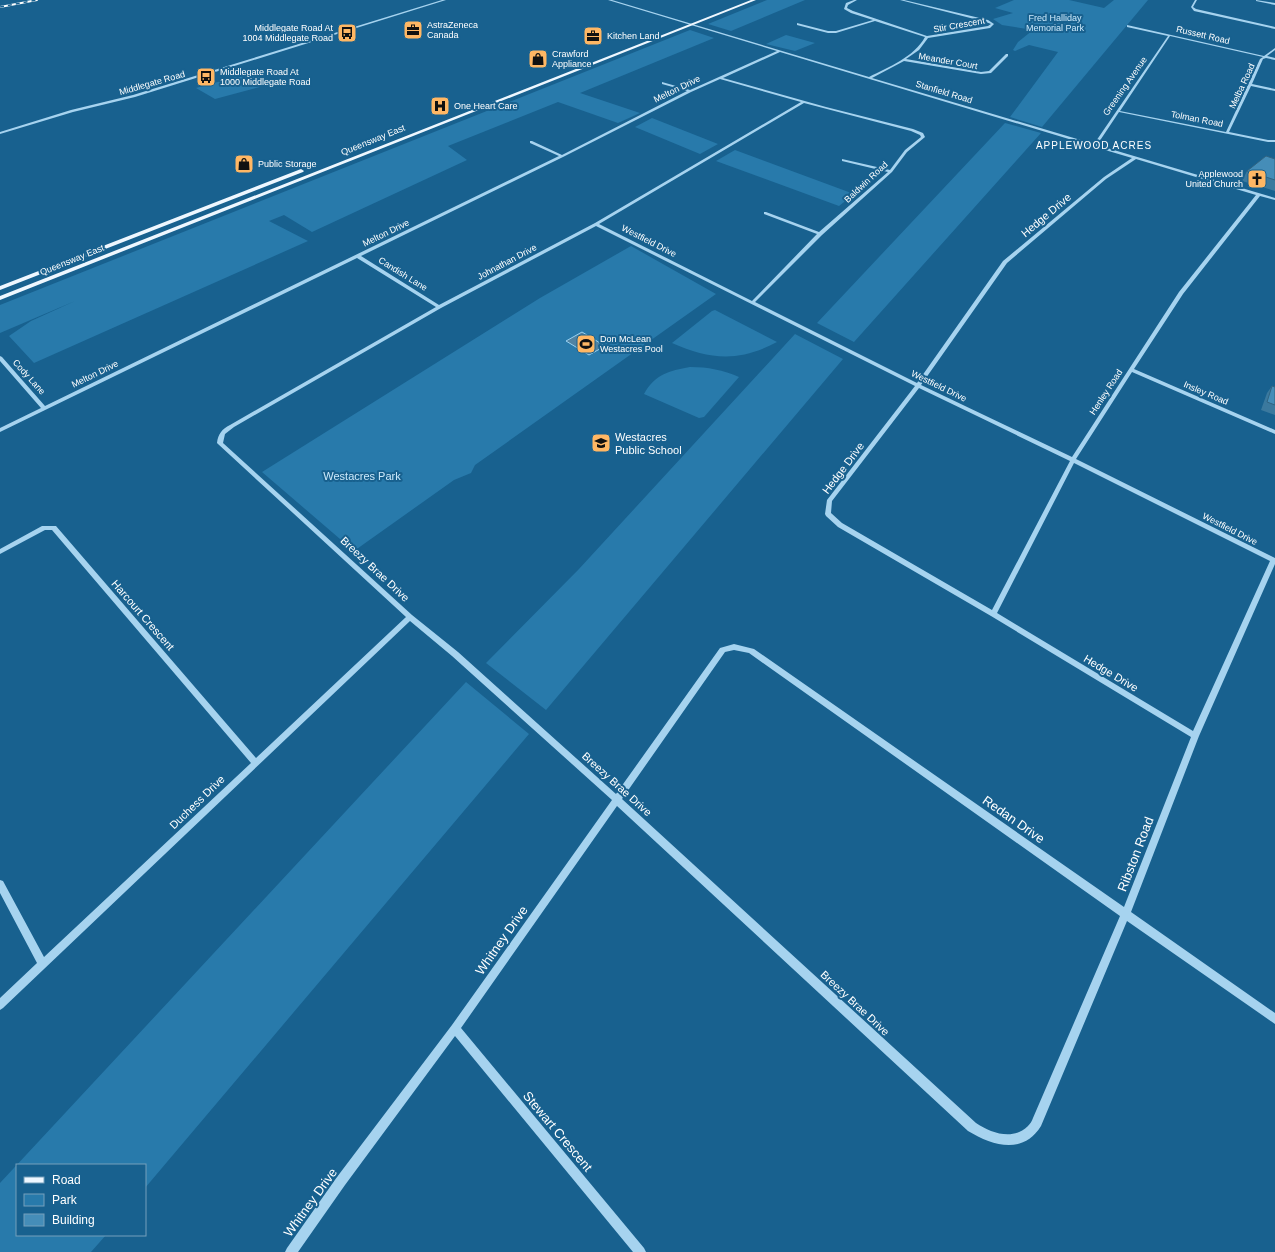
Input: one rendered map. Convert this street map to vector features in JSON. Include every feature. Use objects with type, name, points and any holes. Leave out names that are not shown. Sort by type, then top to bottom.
[{"type":"main road","points":[[501,94],[741,0]]},
{"type":"main road","name":"Queensway East","points":[[0,298],[754,0]]},
{"type":"main road","name":"Queensway East","points":[[0,288],[306,169]]},
{"type":"street","name":"Middlegate Road","points":[[0,133],[72,111],[140,95],[445,0]]},
{"type":"street","name":"Stanfield Road","points":[[609,0],[1275,199]]},
{"type":"street","points":[[856,0],[847,4],[845,8],[852,12],[927,37],[924,43],[904,60],[895,66],[869,78]]},
{"type":"street","name":"Stir Crescent","points":[[901,0],[993,24],[989,27],[927,37]]},
{"type":"street","points":[[1196,0],[1192,7],[1195,10],[1275,28]]},
{"type":"street","points":[[1257,0],[1275,4]]},
{"type":"street","points":[[798,24],[835,33],[875,20]]},
{"type":"street","name":"Russett Road","points":[[1128,26],[1275,59]]},
{"type":"street","name":"Greening Avenue","points":[[1094,146],[1170,35]]},
{"type":"street","name":"Melba Road","points":[[1227,133],[1265,56],[1275,50]]},
{"type":"street","name":"Melton Drive","points":[[0,430],[562,156],[690,91],[780,52]]},
{"type":"street","name":"Meander Court","points":[[904,60],[981,74],[990,72],[1008,55]]},
{"type":"street","name":"Baldwin Road","points":[[721,78],[922,134],[922,139],[906,151],[891,172],[820,234],[752,303]]},
{"type":"street","points":[[663,83],[690,91]]},
{"type":"street","points":[[1250,85],[1275,90]]},
{"type":"street","name":"Johnathan Drive","points":[[220,436],[225,430],[439,306],[596,224],[804,102]]},
{"type":"street","name":"Tolman Road","points":[[1117,111],[1268,141],[1275,141]]},
{"type":"street","points":[[531,142],[562,156]]},
{"type":"street","name":"Hedge Drive","points":[[1134,158],[1105,178],[1005,262],[918,386],[829,501],[828,514],[840,525],[993,614],[1195,736]]},
{"type":"street","points":[[843,160],[891,172]]},
{"type":"street","name":"Henley Road","points":[[993,614],[1074,460],[1181,293],[1258,195]]},
{"type":"street","points":[[765,213],[820,234]]},
{"type":"street","name":"Westfield Drive","points":[[596,224],[918,386],[1074,460],[1274,561]]},
{"type":"street","name":"Candish Lane","points":[[358,256],[439,306]]},
{"type":"street","name":"Cody Lane","points":[[0,358],[44,408]]},
{"type":"street","name":"Insley Road","points":[[1131,370],[1275,432]]},
{"type":"street","name":"Breezy Brae Drive","points":[[220,436],[220,443],[224,448],[410,617],[460,658],[616,799],[972,1127],[985,1135],[1006,1140]]},
{"type":"street","name":"Harcourt Crescent","points":[[0,552],[44,528],[54,528],[255,762]]},
{"type":"street","name":"Ribston Road","points":[[1006,1140],[1017,1139],[1024,1135],[1032,1130],[1037,1122],[1126,913],[1195,736],[1274,561]]},
{"type":"street","name":"Duchess Drive","points":[[0,1005],[255,762],[410,617]]},
{"type":"street","name":"Whitney Drive","points":[[291,1252],[341,1181],[455,1028],[723,650],[734,647]]},
{"type":"street","name":"Redan Drive","points":[[734,647],[752,651],[1275,1019]]},
{"type":"street","points":[[0,884],[43,964]]},
{"type":"street","name":"Stewart Crescent","points":[[455,1028],[640,1252]]},
{"type":"green space","points":[[767,0],[805,0],[731,31],[708,24]]},
{"type":"green space","name":"Fred Halliday Memorial Park","points":[[1014,0],[1069,0],[1104,8],[1114,0],[1148,0],[1042,127],[1010,117],[1058,52],[1029,45],[1015,51],[1013,50],[1018,42],[1033,30],[1002,25],[993,19],[1013,13],[995,8]]},
{"type":"green space","points":[[690,30],[714,38],[580,93],[640,113],[618,123],[558,102],[448,146],[467,160],[312,232],[284,215],[269,221],[308,241],[34,363],[9,336],[31,321],[75,301],[0,333],[0,305]]},
{"type":"green space","points":[[786,35],[815,43],[795,51],[766,44]]},
{"type":"green space","points":[[254,72],[274,83],[215,99],[196,88]]},
{"type":"green space","points":[[652,118],[718,144],[700,154],[635,127]]},
{"type":"green space","points":[[1005,123],[1041,133],[854,342],[817,323]]},
{"type":"green space","points":[[735,150],[854,194],[839,206],[716,161]]},
{"type":"green space","name":"Westacres Park","points":[[631,246],[716,294],[475,465],[471,473],[454,480],[354,551],[262,472],[540,298]]},
{"type":"green space","points":[[715,310],[777,342],[750,353],[738,356],[699,353],[672,343]]},
{"type":"green space","points":[[795,334],[843,359],[546,710],[486,663],[579,569]]},
{"type":"green space","points":[[690,367],[715,369],[739,377],[704,417],[699,418],[644,394],[648,387],[663,374]]},
{"type":"green space","points":[[466,682],[529,734],[146,1187],[146,1164],[18,1164]]},
{"type":"green space","points":[[16,1166],[16,1236],[105,1236],[91,1252],[0,1252],[0,1183]]},
{"type":"shaded area","name":"Don McLean Westacres Pool","points":[[582,332],[605,346],[589,355],[566,341]]},
{"type":"building","points":[[1266,156],[1275,159],[1275,180],[1247,171]]},
{"type":"building","points":[[1272,386],[1275,387],[1275,405],[1267,402]]},
{"type":"railway","points":[[0,7],[37,0]]},
{"type":"place","name":"AstraZeneca Canada","points":[[413,30]]},
{"type":"place","name":"Middlegate Road At 1004 Middlegate Road","points":[[347,33]]},
{"type":"place","name":"Kitchen Land","points":[[593,36]]},
{"type":"place","name":"Crawford Appliance","points":[[538,59]]},
{"type":"place","name":"Middlegate Road At 1000 Middlegate Road","points":[[206,77]]},
{"type":"place","name":"One Heart Care","points":[[440,106]]},
{"type":"place","name":"Public Storage","points":[[244,164]]},
{"type":"place","name":"Applewood United Church","points":[[1257,179]]},
{"type":"place","name":"Don McLean Westacres Pool","points":[[586,344]]},
{"type":"place","name":"Westacres Public School","points":[[601,443]]},
{"type":"district","name":"APPLEWOOD ACRES","points":[[1094,145]]}]
